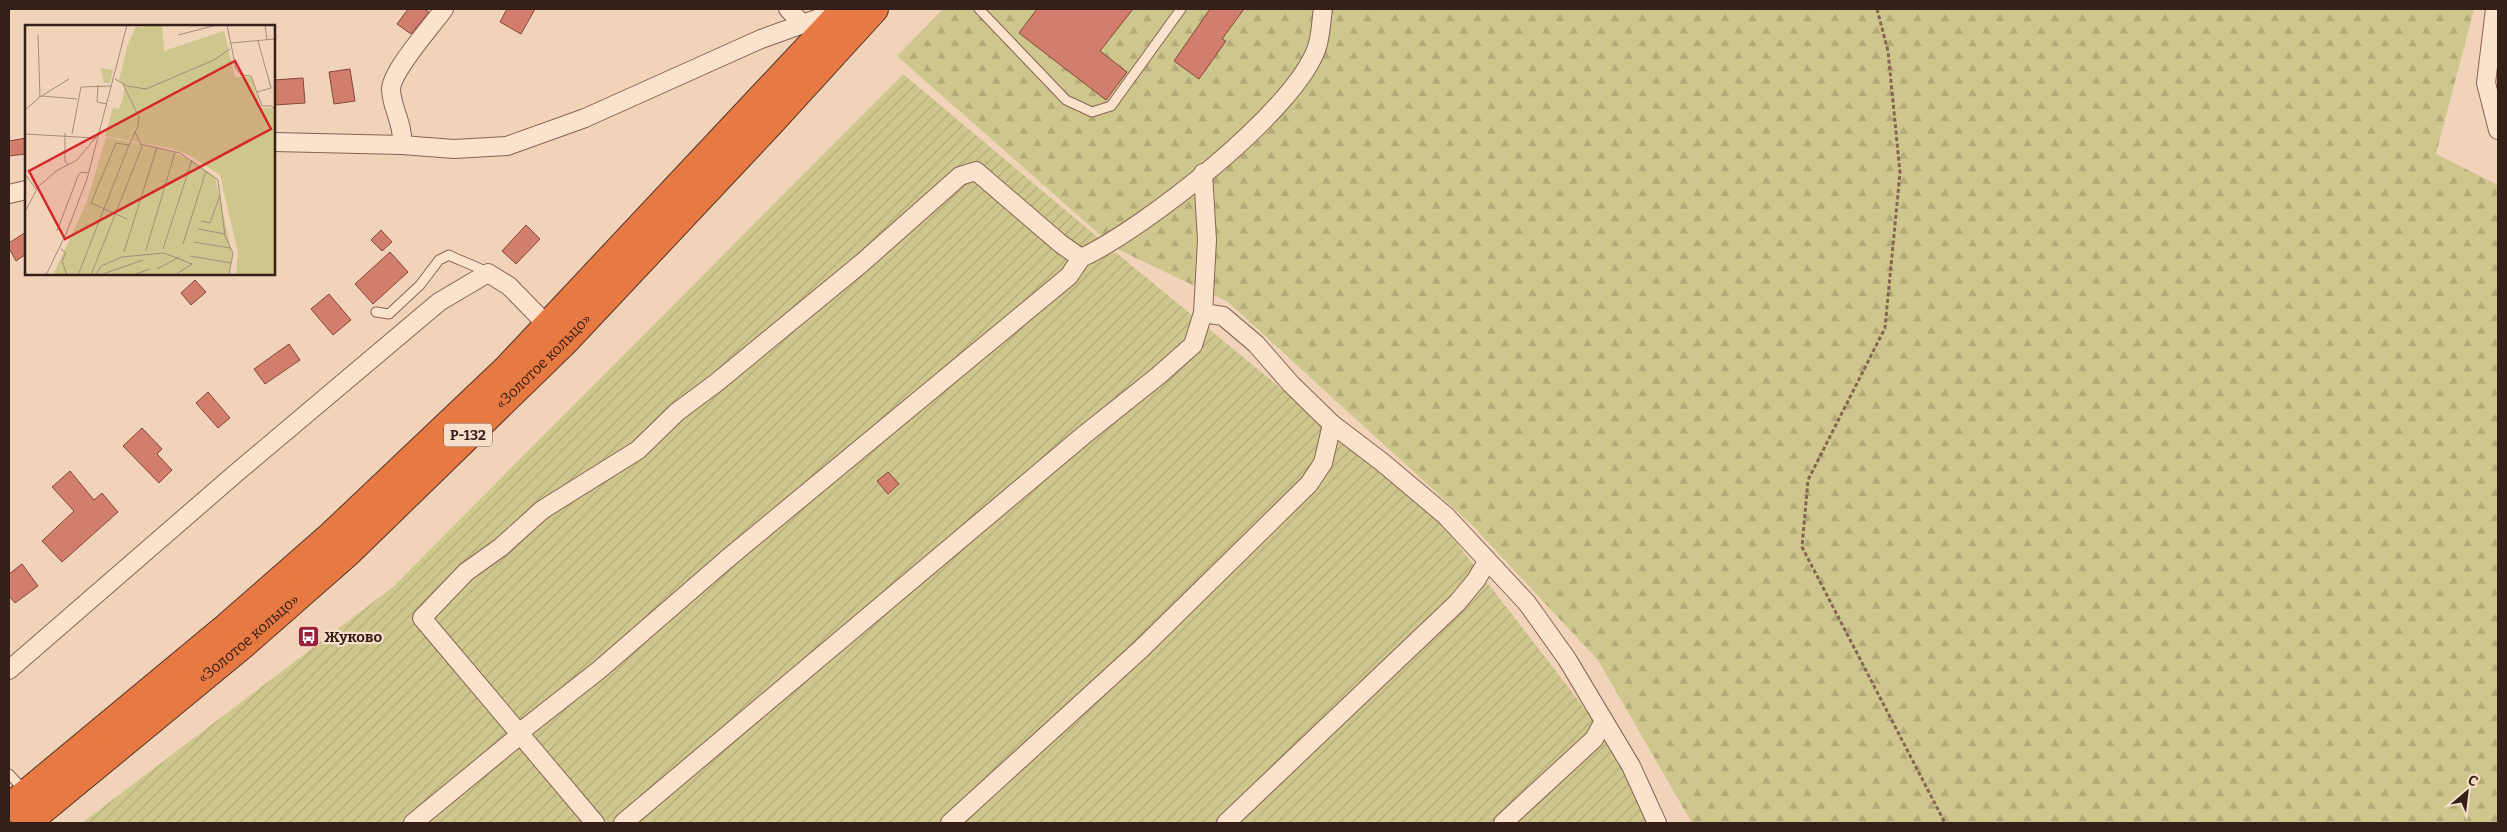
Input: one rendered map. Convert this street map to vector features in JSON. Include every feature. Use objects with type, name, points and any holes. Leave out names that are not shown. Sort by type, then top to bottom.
[{"type":"highway","name":"«Золотое кольцо»","points":[[18,801],[227,627],[332,534],[506,370],[845,9]]},
{"type":"highway","name":"«Золотое кольцо»","points":[[26,823],[241,646],[354,546],[565,340],[763,131],[874,9]]},
{"type":"street","points":[[402,145],[403,134],[391,88],[401,64],[444,9]]},
{"type":"street","points":[[788,9],[803,24]]},
{"type":"street","points":[[275,142],[402,145],[454,149],[507,146],[585,118],[761,39],[845,9],[852,9]]},
{"type":"street","points":[[413,823],[514,740],[520,732],[599,670],[727,559],[1069,276],[1081,258],[1104,247],[1159,211],[1254,129],[1297,83],[1317,47],[1323,9]]},
{"type":"street","points":[[2494,9],[2486,83],[2498,130]]},
{"type":"street","points":[[595,823],[422,618],[466,572],[501,547],[542,510],[638,450],[677,412],[716,383],[863,262],[960,176],[976,171],[1061,244],[1081,258]]},
{"type":"street","points":[[622,823],[1193,345],[1203,313],[1207,240],[1203,173]]},
{"type":"street","points":[[9,194],[25,190]]},
{"type":"street","points":[[9,670],[235,474],[439,302],[488,273],[509,286],[548,326]]},
{"type":"street","points":[[1203,313],[1223,316],[1256,344],[1290,384],[1332,424],[1382,462],[1446,516],[1486,562],[1527,603],[1567,659],[1631,766],[1656,823]]},
{"type":"street","points":[[950,823],[1141,649],[1308,484],[1323,463],[1332,424]]},
{"type":"street","points":[[1226,823],[1457,603],[1476,580],[1486,562]]},
{"type":"street","points":[[1502,823],[1594,739],[1604,720]]},
{"type":"lane","points":[[979,9],[1066,100],[1092,112],[1111,106],[1182,9]]},
{"type":"lane","points":[[376,312],[390,314],[420,285],[439,260],[449,255],[463,262],[477,265],[488,273]]},
{"type":"lane","points":[[9,774],[18,801]]},
{"type":"path","points":[[1877,9],[1888,51],[1900,174],[1884,328],[1808,480],[1802,547],[1945,823]]},
{"type":"green space","points":[[943,9],[2474,9],[2436,154],[2498,185],[2498,823],[1692,823],[1598,660],[1473,526],[1228,302],[1115,248],[897,56]]},
{"type":"green space","points":[[903,74],[1114,251],[1435,515],[1620,754],[1651,823],[82,823],[393,587]]},
{"type":"building","points":[[408,9],[424,9],[429,12],[411,34],[397,24]]},
{"type":"building","points":[[507,9],[535,9],[521,34],[500,22]]},
{"type":"building","points":[[1037,9],[1133,9],[1100,51],[1127,72],[1106,100],[1019,33]]},
{"type":"building","points":[[1210,9],[1244,9],[1222,39],[1226,41],[1199,79],[1174,61]]},
{"type":"building","points":[[350,69],[355,101],[334,104],[329,72]]},
{"type":"building","points":[[303,78],[305,103],[275,105],[275,80]]},
{"type":"building","points":[[25,138],[25,154],[9,156],[9,141]]},
{"type":"building","points":[[526,225],[540,239],[516,264],[502,251]]},
{"type":"building","points":[[381,230],[392,242],[382,251],[371,240]]},
{"type":"building","points":[[25,233],[25,255],[16,261],[9,248],[9,243]]},
{"type":"building","points":[[390,252],[408,272],[373,304],[355,284]]},
{"type":"building","points":[[195,280],[206,292],[191,305],[181,293]]},
{"type":"building","points":[[329,294],[351,320],[333,335],[311,309]]},
{"type":"building","points":[[289,344],[300,360],[265,384],[254,369]]},
{"type":"building","points":[[208,392],[230,418],[218,428],[196,403]]},
{"type":"building","points":[[142,428],[162,449],[157,454],[172,470],[159,483],[123,446]]},
{"type":"building","points":[[70,471],[94,500],[102,493],[118,512],[62,562],[42,541],[74,511],[52,487]]},
{"type":"building","points":[[888,472],[899,484],[888,494],[877,481]]},
{"type":"building","points":[[22,564],[38,586],[15,603],[9,596],[9,574]]},
{"type":"place","name":"Жуково","points":[[308,637]]}]
